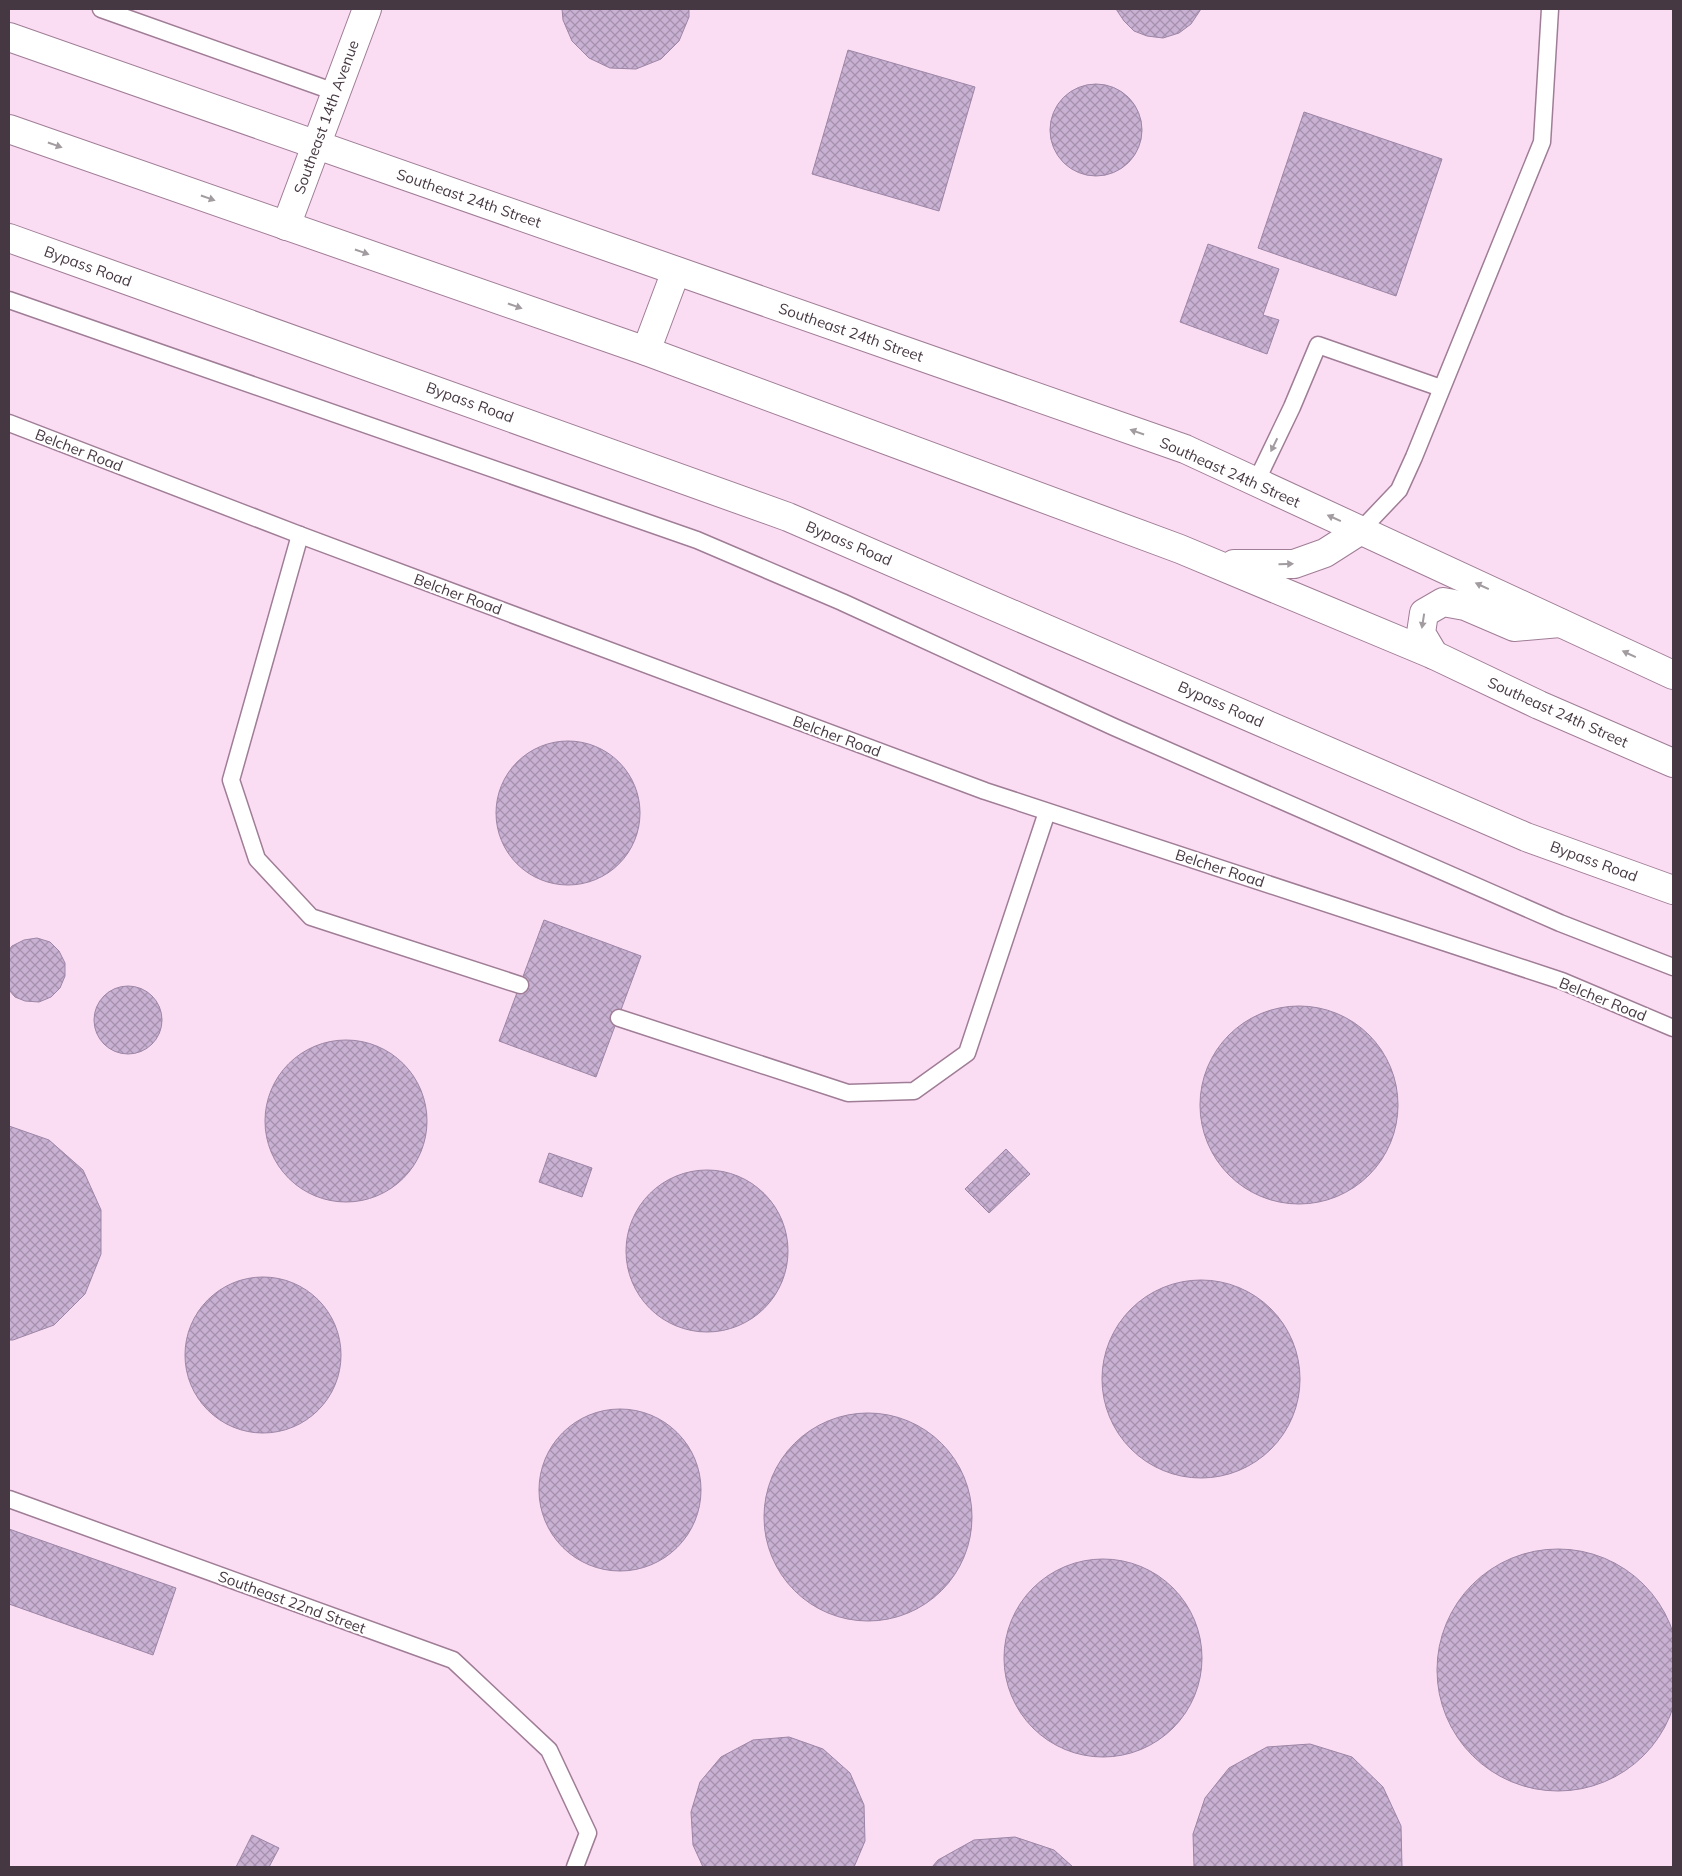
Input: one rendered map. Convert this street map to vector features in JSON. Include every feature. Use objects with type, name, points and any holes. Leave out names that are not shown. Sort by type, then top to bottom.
[{"type":"street","name":"Southeast 14th Avenue","points":[[286,226],[367,9]]},
{"type":"street","name":"Southeast 24th Street","points":[[9,37],[1185,449],[1673,675]]},
{"type":"street","name":"Southeast 24th Street","points":[[9,129],[646,351],[1220,564],[1434,655],[1539,705],[1673,763]]},
{"type":"street","name":"Bypass Road","points":[[9,238],[788,517],[1011,612],[1526,837],[1673,890]]},
{"type":"street","points":[[646,351],[676,270]]},
{"type":"street","points":[[1220,564],[1294,564],[1325,554],[1361,530]]},
{"type":"street","points":[[1434,655],[1421,633],[1424,613],[1443,602],[1465,606],[1514,628],[1561,623]]},
{"type":"lane","points":[[101,9],[336,92]]},
{"type":"lane","points":[[1361,530],[1398,490],[1542,142],[1550,9]]},
{"type":"lane","points":[[9,300],[697,540],[842,602],[1114,727],[1551,919],[1673,968]]},
{"type":"lane","points":[[1256,482],[1292,407],[1318,345],[1441,388]]},
{"type":"lane","name":"Belcher Road","points":[[9,423],[300,535],[985,791],[1562,981],[1673,1028]]},
{"type":"lane","points":[[300,535],[231,780],[257,859],[311,917],[520,985]]},
{"type":"lane","points":[[618,1018],[848,1093],[914,1090],[967,1053],[1047,812]]},
{"type":"lane","name":"Southeast 22nd Street","points":[[9,1499],[453,1660],[549,1750],[588,1834],[575,1867]]},
{"type":"building","points":[[562,9],[689,9],[689,17],[679,41],[661,59],[636,69],[610,68],[589,58],[572,41],[563,20]]},
{"type":"building","points":[[1116,9],[1201,9],[1191,24],[1179,33],[1163,38],[1147,36],[1134,31]]},
{"type":"building","points":[[848,50],[975,87],[939,211],[812,174]]},
{"type":"building","points":[[1096,84],[1113,88],[1128,98],[1138,113],[1142,130],[1138,147],[1128,162],[1113,172],[1096,176],[1079,172],[1064,162],[1054,147],[1050,130],[1054,113],[1064,98],[1079,88]]},
{"type":"building","points":[[1304,112],[1442,159],[1396,296],[1258,248]]},
{"type":"building","points":[[1208,244],[1279,269],[1263,315],[1279,320],[1267,354],[1180,322]]},
{"type":"building","points":[[568,741],[596,746],[619,762],[635,785],[640,813],[635,841],[619,864],[596,880],[568,885],[540,880],[517,864],[501,841],[496,813],[501,785],[517,762],[540,746]]},
{"type":"building","points":[[544,920],[641,956],[596,1077],[499,1041]]},
{"type":"building","points":[[37,938],[50,942],[59,951],[65,963],[65,976],[60,988],[51,997],[39,1002],[25,1001],[15,997],[9,990],[9,950],[12,946],[24,940]]},
{"type":"building","points":[[121,986],[135,986],[147,991],[157,1001],[162,1013],[162,1027],[157,1039],[147,1049],[135,1054],[121,1054],[109,1049],[99,1039],[94,1027],[94,1013],[99,1001],[109,991]]},
{"type":"building","points":[[1299,1006],[1318,1008],[1337,1014],[1354,1023],[1369,1035],[1381,1050],[1390,1067],[1396,1086],[1398,1105],[1396,1124],[1390,1143],[1381,1160],[1369,1175],[1354,1187],[1337,1196],[1318,1202],[1299,1204],[1280,1202],[1261,1196],[1244,1187],[1229,1175],[1217,1160],[1208,1143],[1202,1124],[1200,1105],[1202,1086],[1208,1067],[1217,1050],[1229,1035],[1244,1023],[1261,1014],[1280,1008]]},
{"type":"building","points":[[354,1040],[370,1043],[384,1049],[409,1070],[418,1083],[424,1097],[427,1121],[426,1137],[418,1159],[397,1184],[384,1193],[370,1199],[338,1202],[322,1199],[308,1193],[283,1172],[274,1159],[268,1145],[265,1113],[268,1097],[274,1083],[295,1058],[308,1049],[322,1043]]},
{"type":"building","points":[[9,1126],[49,1140],[83,1170],[101,1210],[101,1254],[85,1294],[54,1325],[13,1340],[9,1340]]},
{"type":"building","points":[[1006,1149],[1030,1174],[989,1213],[965,1189]]},
{"type":"building","points":[[549,1153],[592,1168],[582,1197],[539,1182]]},
{"type":"building","points":[[715,1170],[731,1173],[745,1179],[770,1200],[779,1213],[785,1227],[788,1251],[787,1267],[779,1289],[758,1314],[745,1323],[731,1329],[699,1332],[683,1329],[669,1323],[644,1302],[635,1289],[629,1275],[626,1243],[629,1227],[635,1213],[656,1188],[669,1179],[683,1173]]},
{"type":"building","points":[[255,1277],[271,1277],[286,1280],[300,1286],[323,1305],[332,1318],[338,1332],[341,1355],[340,1370],[332,1392],[313,1415],[300,1424],[286,1430],[271,1433],[255,1433],[240,1430],[226,1424],[203,1405],[194,1392],[188,1378],[185,1363],[185,1347],[188,1332],[194,1318],[213,1295],[226,1286],[240,1280]]},
{"type":"building","points":[[1201,1280],[1220,1282],[1239,1288],[1256,1297],[1271,1309],[1283,1324],[1292,1341],[1298,1360],[1300,1379],[1298,1398],[1292,1417],[1283,1434],[1271,1449],[1256,1461],[1239,1470],[1220,1476],[1201,1478],[1182,1476],[1163,1470],[1146,1461],[1131,1449],[1119,1434],[1110,1417],[1104,1398],[1102,1379],[1104,1360],[1110,1341],[1119,1324],[1131,1309],[1146,1297],[1163,1288],[1182,1282]]},
{"type":"building","points":[[628,1409],[644,1412],[658,1418],[683,1439],[692,1452],[698,1466],[701,1490],[700,1506],[692,1528],[671,1553],[658,1562],[644,1568],[612,1571],[596,1568],[582,1562],[557,1541],[548,1528],[542,1514],[539,1482],[542,1466],[548,1452],[569,1427],[582,1418],[596,1412]]},
{"type":"building","points":[[858,1413],[878,1413],[898,1417],[917,1425],[942,1443],[955,1459],[964,1477],[972,1507],[968,1547],[964,1557],[955,1575],[942,1591],[926,1604],[898,1617],[878,1621],[858,1621],[838,1617],[819,1609],[802,1598],[787,1583],[776,1566],[768,1547],[764,1527],[764,1507],[768,1487],[776,1468],[787,1451],[802,1436],[819,1425],[838,1417]]},
{"type":"building","points":[[9,1529],[176,1588],[153,1655],[9,1604]]},
{"type":"building","points":[[1546,1549],[1570,1549],[1593,1554],[1615,1563],[1644,1584],[1659,1603],[1670,1624],[1677,1646],[1679,1670],[1677,1694],[1670,1716],[1659,1737],[1644,1756],[1615,1777],[1593,1786],[1570,1791],[1546,1791],[1523,1786],[1501,1777],[1481,1764],[1464,1747],[1451,1727],[1442,1705],[1437,1682],[1437,1658],[1442,1635],[1451,1613],[1464,1593],[1481,1576],[1501,1563],[1523,1554]]},
{"type":"building","points":[[1103,1559],[1122,1561],[1141,1567],[1158,1576],[1173,1588],[1185,1603],[1194,1620],[1200,1639],[1202,1658],[1200,1677],[1194,1696],[1185,1713],[1173,1728],[1158,1740],[1141,1749],[1122,1755],[1103,1757],[1084,1755],[1065,1749],[1048,1740],[1033,1728],[1021,1713],[1012,1696],[1006,1677],[1004,1658],[1006,1639],[1012,1620],[1021,1603],[1033,1588],[1048,1576],[1065,1567],[1084,1561]]},
{"type":"building","points":[[789,1737],[823,1749],[850,1773],[864,1805],[865,1841],[854,1867],[703,1867],[693,1845],[691,1812],[700,1782],[721,1757],[753,1740]]},
{"type":"building","points":[[1310,1744],[1352,1757],[1383,1787],[1401,1826],[1402,1867],[1194,1867],[1193,1834],[1205,1798],[1229,1768],[1267,1747]]},
{"type":"building","points":[[252,1835],[279,1848],[269,1867],[236,1867]]},
{"type":"building","points":[[1015,1837],[1054,1850],[1073,1867],[932,1867],[938,1860],[974,1840]]}]
